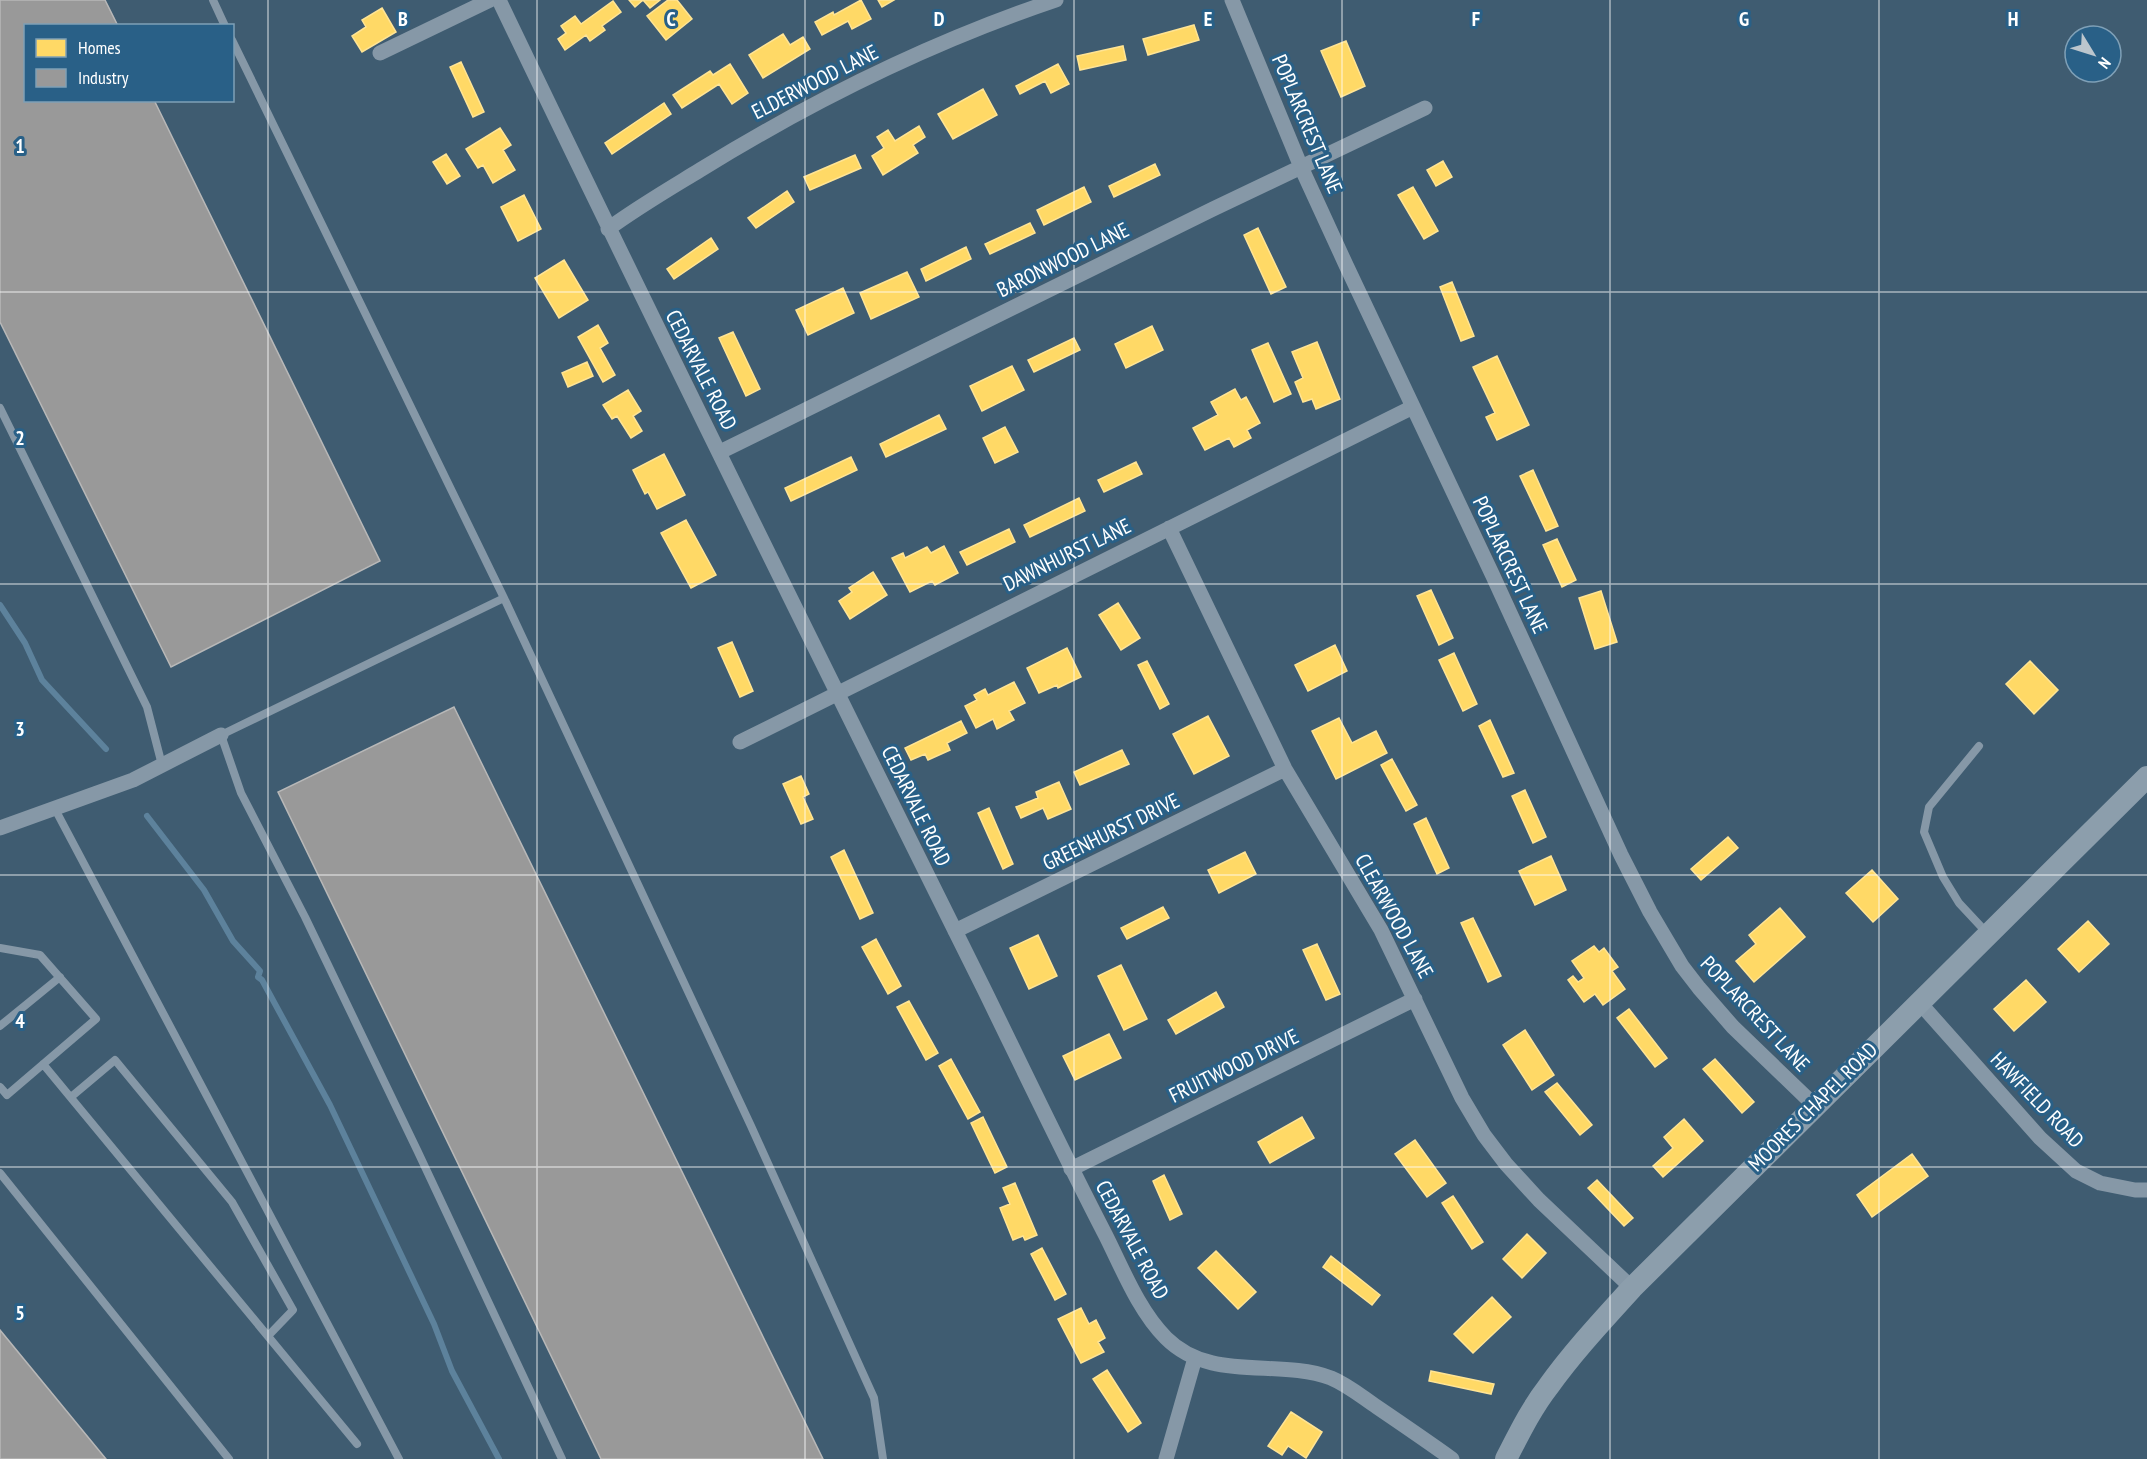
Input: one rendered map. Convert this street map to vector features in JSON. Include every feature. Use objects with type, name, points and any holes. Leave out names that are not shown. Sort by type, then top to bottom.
[{"type":"main road","name":"MOORES CHAPEL ROAD","points":[[1506,1459],[1525,1421],[1551,1382],[1632,1288],[2147,777]]},
{"type":"street","points":[[380,53],[490,0]]},
{"type":"street","name":"CEDARVALE ROAD","points":[[499,0],[608,229],[720,452],[1071,1169],[1133,1290],[1151,1319],[1166,1338],[1180,1349],[1212,1364],[1299,1371],[1329,1378],[1348,1387],[1452,1459]]},
{"type":"street","name":"ELDERWOOD LANE","points":[[608,229],[635,209],[725,154],[824,99],[923,51],[1011,15],[1056,0]]},
{"type":"street","name":"POPLARCREST LANE","points":[[1232,0],[1301,167],[1621,855],[1650,912],[1682,966],[1699,988],[1733,1027],[1814,1105]]},
{"type":"street","name":"BARONWOOD LANE","points":[[720,452],[1213,209],[1425,108]]},
{"type":"street","name":"DAWNHURST LANE","points":[[740,742],[1413,407]]},
{"type":"street","name":"CLEARWOOD LANE","points":[[1169,528],[1284,770],[1381,930],[1462,1098],[1484,1135],[1506,1164],[1539,1200],[1632,1288]]},
{"type":"street","points":[[0,828],[133,780],[221,735]]},
{"type":"street","name":"GREENHURST DRIVE","points":[[955,931],[1284,770]]},
{"type":"street","name":"FRUITWOOD DRIVE","points":[[1071,1169],[1415,999]]},
{"type":"street","name":"HAWFIELD ROAD","points":[[1919,1002],[2026,1122],[2076,1171],[2100,1183],[2147,1190]]},
{"type":"street","points":[[1166,1459],[1195,1358]]},
{"type":"lane","points":[[213,0],[224,24]]},
{"type":"lane","points":[[234,44],[504,598],[751,1126],[874,1398],[883,1459]]},
{"type":"lane","points":[[0,408],[147,707],[162,765]]},
{"type":"lane","points":[[504,598],[221,735],[241,793],[304,916],[413,1141],[562,1459]]},
{"type":"lane","points":[[1979,746],[1929,807],[1924,832],[1943,877],[1959,903],[1988,934]]},
{"type":"lane","points":[[55,809],[399,1459]]},
{"type":"lane","points":[[0,948],[40,955],[96,1018],[7,1095],[0,1087]]},
{"type":"lane","points":[[0,1026],[60,976]]},
{"type":"lane","points":[[71,1097],[115,1060],[210,1175],[232,1202],[293,1310],[268,1336]]},
{"type":"lane","points":[[43,1064],[357,1444]]},
{"type":"lane","points":[[0,1173],[229,1459]]},
{"type":"building: Homes","points":[[629,0],[643,0],[635,7]]},
{"type":"building: Homes","points":[[643,0],[660,0],[650,8]]},
{"type":"building: Homes","points":[[668,0],[677,0],[692,19],[666,40],[647,16]]},
{"type":"building: Homes","points":[[861,0],[871,19],[852,29],[848,21],[822,35],[815,22],[833,12],[834,15]]},
{"type":"building: Homes","points":[[878,0],[894,0],[882,7]]},
{"type":"building: Homes","points":[[613,1],[621,12],[602,26],[605,30],[590,41],[586,35],[565,50],[558,39],[566,33],[561,26],[575,16],[581,24]]},
{"type":"building: Homes","points":[[382,8],[396,32],[362,52],[352,36],[366,27],[362,20]]},
{"type":"building: Homes","points":[[1194,25],[1199,40],[1148,55],[1143,39]]},
{"type":"building: Homes","points":[[783,34],[790,45],[803,37],[810,49],[763,78],[749,55]]},
{"type":"building: Homes","points":[[1346,41],[1365,86],[1341,97],[1321,51]]},
{"type":"building: Homes","points":[[1123,46],[1126,60],[1080,70],[1077,56]]},
{"type":"building: Homes","points":[[461,62],[484,112],[473,117],[450,67]]},
{"type":"building: Homes","points":[[730,64],[748,93],[732,104],[719,84],[682,108],[673,95],[710,71],[713,75]]},
{"type":"building: Homes","points":[[1058,64],[1069,84],[1051,93],[1045,81],[1020,94],[1016,86]]},
{"type":"building: Homes","points":[[983,89],[997,115],[953,139],[938,114]]},
{"type":"building: Homes","points":[[664,103],[671,114],[612,154],[605,143]]},
{"type":"building: Homes","points":[[919,126],[925,137],[913,145],[918,153],[883,175],[872,156],[884,148],[877,137],[888,130],[895,141]]},
{"type":"building: Homes","points":[[500,128],[511,145],[503,150],[515,170],[493,183],[483,165],[478,168],[466,149]]},
{"type":"building: Homes","points":[[446,154],[460,176],[447,184],[433,162]]},
{"type":"building: Homes","points":[[855,155],[861,168],[810,190],[804,177]]},
{"type":"building: Homes","points":[[1443,161],[1452,177],[1436,186],[1427,170]]},
{"type":"building: Homes","points":[[1155,164],[1160,175],[1114,197],[1109,186]]},
{"type":"building: Homes","points":[[1084,187],[1091,202],[1044,225],[1037,210]]},
{"type":"building: Homes","points":[[1413,187],[1438,231],[1424,239],[1398,195]]},
{"type":"building: Homes","points":[[787,191],[794,202],[756,228],[748,218]]},
{"type":"building: Homes","points":[[524,195],[541,229],[518,241],[501,207]]},
{"type":"building: Homes","points":[[1030,223],[1035,233],[990,254],[985,244]]},
{"type":"building: Homes","points":[[1258,228],[1286,287],[1271,294],[1244,235]]},
{"type":"building: Homes","points":[[711,238],[718,249],[674,279],[667,269]]},
{"type":"building: Homes","points":[[966,247],[971,259],[926,281],[921,269]]},
{"type":"building: Homes","points":[[564,260],[588,300],[559,318],[535,278]]},
{"type":"building: Homes","points":[[907,272],[919,297],[871,319],[860,293]]},
{"type":"building: Homes","points":[[1452,282],[1474,336],[1461,341],[1440,287]]},
{"type":"building: Homes","points":[[843,288],[854,313],[808,335],[796,310]]},
{"type":"building: Homes","points":[[598,325],[608,343],[600,348],[615,375],[603,382],[578,337]]},
{"type":"building: Homes","points":[[1152,326],[1163,350],[1126,368],[1115,344]]},
{"type":"building: Homes","points":[[733,332],[760,389],[746,396],[719,338]]},
{"type":"building: Homes","points":[[1074,338],[1080,350],[1034,372],[1028,360]]},
{"type":"building: Homes","points":[[1317,342],[1340,399],[1316,409],[1312,399],[1303,402],[1295,382],[1303,378],[1292,352]]},
{"type":"building: Homes","points":[[1268,343],[1291,394],[1274,402],[1252,350]]},
{"type":"building: Homes","points":[[1497,356],[1529,425],[1497,440],[1486,417],[1495,413],[1473,367]]},
{"type":"building: Homes","points":[[587,362],[593,376],[568,387],[562,373]]},
{"type":"building: Homes","points":[[1012,366],[1024,390],[982,411],[970,386]]},
{"type":"building: Homes","points":[[1235,389],[1241,400],[1246,397],[1260,423],[1247,430],[1251,438],[1234,447],[1229,438],[1205,450],[1193,428],[1218,415],[1211,402]]},
{"type":"building: Homes","points":[[628,390],[641,411],[633,416],[642,431],[631,438],[617,416],[612,419],[603,405]]},
{"type":"building: Homes","points":[[939,415],[946,429],[886,457],[880,444]]},
{"type":"building: Homes","points":[[1005,427],[1018,452],[995,463],[983,438]]},
{"type":"building: Homes","points":[[664,454],[685,495],[657,509],[648,492],[645,494],[633,470]]},
{"type":"building: Homes","points":[[851,457],[857,470],[791,501],[785,488]]},
{"type":"building: Homes","points":[[1136,462],[1142,474],[1104,492],[1098,480]]},
{"type":"building: Homes","points":[[1533,470],[1558,526],[1546,531],[1520,476]]},
{"type":"building: Homes","points":[[1079,498],[1085,511],[1030,537],[1024,525]]},
{"type":"building: Homes","points":[[686,520],[716,575],[691,588],[661,533]]},
{"type":"building: Homes","points":[[1009,529],[1015,542],[967,565],[960,552]]},
{"type":"building: Homes","points":[[1557,539],[1576,580],[1562,587],[1543,545]]},
{"type":"building: Homes","points":[[944,546],[958,573],[935,585],[932,581],[910,592],[892,558],[903,553],[905,558],[927,547],[931,553]]},
{"type":"building: Homes","points":[[873,572],[887,595],[850,619],[839,601],[852,592],[849,588]]},
{"type":"building: Homes","points":[[1431,590],[1453,638],[1439,645],[1417,596]]},
{"type":"building: Homes","points":[[1601,591],[1617,642],[1595,649],[1579,598]]},
{"type":"building: Homes","points":[[1118,603],[1140,638],[1121,650],[1099,615]]},
{"type":"building: Homes","points":[[732,642],[753,691],[740,697],[718,648]]},
{"type":"building: Homes","points":[[1335,645],[1347,671],[1308,691],[1295,665]]},
{"type":"building: Homes","points":[[1067,648],[1081,677],[1058,688],[1057,685],[1039,693],[1027,668]]},
{"type":"building: Homes","points":[[1454,653],[1477,704],[1463,711],[1439,660]]},
{"type":"building: Homes","points":[[1147,661],[1169,704],[1160,709],[1138,665]]},
{"type":"building: Homes","points":[[2030,661],[2058,690],[2034,714],[2006,684]]},
{"type":"building: Homes","points":[[1014,682],[1025,703],[1009,711],[1014,720],[997,729],[993,719],[976,728],[965,706],[977,700],[974,695],[985,689],[988,695]]},
{"type":"building: Homes","points":[[1208,716],[1229,756],[1194,774],[1173,734]]},
{"type":"building: Homes","points":[[1339,718],[1352,743],[1376,731],[1387,753],[1336,779],[1312,731]]},
{"type":"building: Homes","points":[[1490,720],[1514,773],[1503,777],[1479,726]]},
{"type":"building: Homes","points":[[961,721],[967,733],[947,743],[950,750],[928,760],[925,754],[911,760],[905,748]]},
{"type":"building: Homes","points":[[1122,750],[1129,764],[1080,785],[1074,772]]},
{"type":"building: Homes","points":[[1392,759],[1417,805],[1406,811],[1381,765]]},
{"type":"building: Homes","points":[[801,776],[809,794],[803,797],[813,819],[801,824],[783,784]]},
{"type":"building: Homes","points":[[1059,782],[1071,809],[1048,819],[1043,808],[1021,818],[1016,807],[1038,798],[1036,792]]},
{"type":"building: Homes","points":[[1525,790],[1546,837],[1533,843],[1512,796]]},
{"type":"building: Homes","points":[[989,808],[1013,864],[1003,869],[978,813]]},
{"type":"building: Homes","points":[[1426,818],[1449,868],[1437,874],[1414,824]]},
{"type":"building: Homes","points":[[1728,837],[1738,848],[1701,880],[1691,869]]},
{"type":"building: Homes","points":[[844,850],[873,913],[860,919],[831,857]]},
{"type":"building: Homes","points":[[1245,852],[1256,874],[1219,893],[1208,870]]},
{"type":"building: Homes","points":[[1551,856],[1566,890],[1535,905],[1519,871]]},
{"type":"building: Homes","points":[[1872,870],[1898,899],[1873,922],[1846,893]]},
{"type":"building: Homes","points":[[1163,907],[1169,918],[1127,939],[1121,928]]},
{"type":"building: Homes","points":[[1780,908],[1805,937],[1754,982],[1736,961],[1756,944],[1749,935]]},
{"type":"building: Homes","points":[[1473,918],[1501,976],[1488,982],[1461,923]]},
{"type":"building: Homes","points":[[2088,921],[2109,944],[2079,972],[2058,949]]},
{"type":"building: Homes","points":[[1038,935],[1057,976],[1029,989],[1010,948]]},
{"type":"building: Homes","points":[[876,939],[901,986],[888,994],[862,947]]},
{"type":"building: Homes","points":[[1317,944],[1340,994],[1326,1000],[1303,950]]},
{"type":"building: Homes","points":[[1594,946],[1599,952],[1604,948],[1618,967],[1612,971],[1625,989],[1603,1005],[1595,994],[1584,1002],[1568,980],[1573,976],[1578,982],[1584,978],[1572,961]]},
{"type":"building: Homes","points":[[1121,965],[1147,1019],[1124,1030],[1098,976]]},
{"type":"building: Homes","points":[[2026,980],[2046,1002],[2014,1031],[1994,1009]]},
{"type":"building: Homes","points":[[1216,992],[1224,1007],[1176,1034],[1168,1020]]},
{"type":"building: Homes","points":[[909,1001],[938,1053],[926,1060],[897,1007]]},
{"type":"building: Homes","points":[[1629,1009],[1667,1058],[1655,1067],[1617,1018]]},
{"type":"building: Homes","points":[[1525,1030],[1554,1075],[1532,1090],[1503,1045]]},
{"type":"building: Homes","points":[[1109,1034],[1121,1058],[1075,1080],[1063,1056]]},
{"type":"building: Homes","points":[[951,1059],[980,1112],[968,1119],[939,1066]]},
{"type":"building: Homes","points":[[1715,1059],[1754,1102],[1742,1113],[1703,1069]]},
{"type":"building: Homes","points":[[1557,1083],[1592,1125],[1580,1135],[1545,1092]]},
{"type":"building: Homes","points":[[983,1117],[1007,1167],[995,1173],[971,1123]]},
{"type":"building: Homes","points":[[1302,1117],[1314,1138],[1270,1163],[1258,1142]]},
{"type":"building: Homes","points":[[1684,1119],[1703,1141],[1663,1177],[1653,1166],[1673,1148],[1664,1137]]},
{"type":"building: Homes","points":[[1415,1140],[1446,1183],[1427,1197],[1395,1154]]},
{"type":"building: Homes","points":[[1912,1154],[1928,1176],[1872,1217],[1857,1195]]},
{"type":"building: Homes","points":[[1164,1175],[1182,1214],[1170,1220],[1153,1181]]},
{"type":"building: Homes","points":[[1597,1180],[1633,1218],[1624,1226],[1588,1188]]},
{"type":"building: Homes","points":[[1015,1183],[1037,1235],[1025,1240],[1023,1236],[1013,1240],[1000,1208],[1010,1204],[1003,1188]]},
{"type":"building: Homes","points":[[1453,1196],[1483,1242],[1472,1249],[1442,1203]]},
{"type":"building: Homes","points":[[1527,1234],[1546,1253],[1522,1278],[1503,1259]]},
{"type":"building: Homes","points":[[1042,1248],[1066,1294],[1055,1300],[1031,1254]]},
{"type":"building: Homes","points":[[1216,1251],[1256,1292],[1238,1309],[1198,1268]]},
{"type":"building: Homes","points":[[1331,1256],[1380,1295],[1372,1305],[1323,1267]]},
{"type":"building: Homes","points":[[1492,1297],[1511,1317],[1473,1353],[1454,1334]]},
{"type":"building: Homes","points":[[1081,1308],[1089,1324],[1096,1320],[1105,1338],[1098,1342],[1104,1352],[1081,1363],[1058,1319]]},
{"type":"building: Homes","points":[[1107,1370],[1141,1423],[1128,1432],[1093,1379]]},
{"type":"building: Homes","points":[[1431,1371],[1494,1384],[1491,1394],[1429,1381]]},
{"type":"building: Homes","points":[[1291,1412],[1322,1432],[1306,1458],[1288,1446],[1282,1455],[1268,1446]]},
{"type":"building: Industry","points":[[0,0],[105,0],[117,24],[24,24],[24,102],[155,102],[380,561],[171,667],[0,322]]},
{"type":"building: Industry","points":[[454,707],[823,1459],[601,1459],[278,792]]},
{"type":"building: Industry","points":[[0,1330],[106,1459],[0,1459]]},
{"type":"waterway","points":[[0,605],[25,643],[42,680],[106,749]]},
{"type":"waterway","points":[[147,816],[204,890],[233,941],[260,971],[258,977],[262,980],[330,1105],[434,1324],[452,1371],[499,1459]]}]
